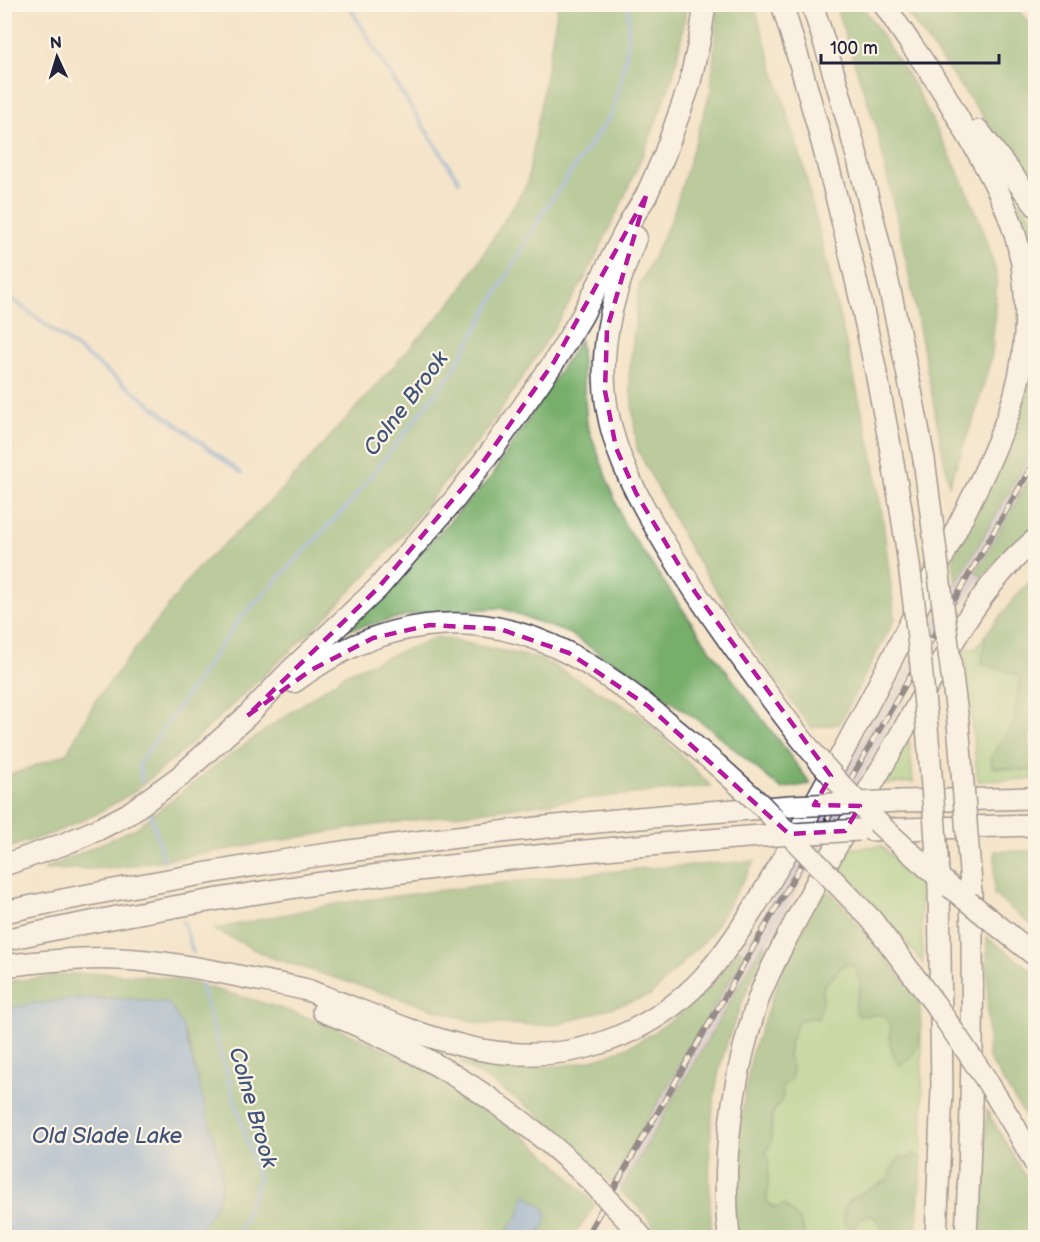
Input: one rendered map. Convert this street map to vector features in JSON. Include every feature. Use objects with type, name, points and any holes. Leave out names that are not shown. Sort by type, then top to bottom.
[{"type":"highway","points":[[4,865],[97,830],[128,814],[179,777],[247,716],[290,671],[378,588],[448,507],[509,427],[554,362],[582,316],[646,196],[668,147],[689,86],[705,4]]},
{"type":"highway","points":[[782,4],[815,114],[854,266],[882,396],[912,588],[926,718],[939,885],[942,1089],[936,1238]]},
{"type":"highway","points":[[812,4],[872,212],[897,321],[924,459],[944,600],[958,722],[971,884],[973,994],[966,1238]]},
{"type":"highway","points":[[4,966],[63,960],[119,959],[220,971],[307,990],[427,1035],[473,1049],[511,1054],[546,1054],[575,1050],[595,1044],[632,1031],[651,1021],[690,992],[728,947],[775,873],[837,765],[895,655],[980,483],[1008,417],[1017,384],[1026,323],[1024,277],[1010,220],[998,190],[944,93],[884,4]]},
{"type":"highway","points":[[944,93],[968,116],[1035,206]]},
{"type":"highway","points":[[646,196],[640,226],[618,288],[607,329],[604,369],[607,408],[614,440],[636,494],[677,564],[724,635],[821,765],[880,827],[943,882],[1035,956]]},
{"type":"highway","points":[[729,1238],[726,1185],[730,1124],[738,1073],[761,992],[815,884],[971,611],[1005,568],[1035,539]]},
{"type":"highway","points":[[247,716],[311,670],[365,640],[417,627],[451,624],[500,629],[531,638],[575,657],[648,706],[717,765],[759,803],[871,919],[937,1007],[985,1078],[1035,1165]]},
{"type":"highway","points":[[4,912],[153,883],[318,855],[452,838],[606,821],[791,806],[1035,798]]},
{"type":"highway","points":[[4,940],[211,900],[383,874],[554,853],[860,830],[1035,825]]},
{"type":"highway","points":[[250,978],[255,986],[356,1024],[391,1041],[442,1068],[483,1094],[549,1142],[592,1182],[637,1231]]},
{"type":"highlighted area","points":[[646,196],[607,329],[605,391],[616,448],[636,493],[695,592],[831,776],[814,805],[860,806],[845,831],[789,834],[648,706],[569,653],[500,629],[430,625],[373,638],[311,670],[247,716],[378,588],[476,472],[554,362]]},
{"type":"shaded area","points":[[1035,447],[1035,468],[976,571],[983,577],[932,653],[767,946],[762,944],[620,1191],[611,1183],[745,954],[740,949],[764,912],[879,705],[884,708]]},
{"type":"green space","points":[[558,5],[686,5],[673,77],[650,138],[585,278],[538,354],[490,426],[395,544],[323,620],[182,752],[134,792],[96,814],[53,833],[5,849],[5,777],[66,754],[96,700],[197,569],[278,494],[457,296],[527,184]]},
{"type":"green space","points":[[718,5],[754,5],[804,168],[873,457],[895,619],[839,724],[811,728],[772,675],[691,551],[637,449],[629,376],[639,286],[672,218],[711,90]]},
{"type":"green space","points":[[835,5],[862,5],[915,87],[963,181],[985,234],[997,276],[992,355],[974,418],[949,485],[907,264],[876,127]]},
{"type":"green space","points":[[901,5],[1016,5],[1035,31],[1035,185],[1012,156]]},
{"type":"green space","points":[[1014,200],[1023,205],[1035,221],[1035,305]]},
{"type":"green space","points":[[580,339],[587,424],[624,524],[707,645],[811,784],[781,789],[707,726],[570,634],[501,608],[414,614],[348,630],[491,477]]},
{"type":"green space","points":[[1035,340],[1035,447],[956,584],[953,559],[1014,432],[1032,371]]},
{"type":"green space","points":[[1035,468],[1035,526],[983,577],[976,572]]},
{"type":"green space","points":[[1035,577],[1035,736],[1027,736],[1035,759],[1035,771],[992,767],[991,757],[1014,723],[1020,676],[982,663],[986,634],[1021,590]]},
{"type":"green space","points":[[986,634],[982,663],[1020,676],[1014,723],[991,757],[992,767],[1035,771],[1035,779],[978,781],[964,647],[976,649]]},
{"type":"green space","points":[[437,637],[541,659],[641,715],[711,786],[564,801],[367,826],[116,868],[43,870],[136,828],[220,762],[347,673]]},
{"type":"green space","points":[[909,739],[913,782],[882,784]]},
{"type":"green space","points":[[881,846],[920,882],[923,963],[867,896],[837,865],[846,849]]},
{"type":"green space","points":[[995,851],[1035,851],[1035,928],[994,895]]},
{"type":"green space","points":[[755,861],[710,935],[651,995],[557,1025],[481,1024],[269,957],[214,929],[340,903],[499,883],[636,869]]},
{"type":"green space","points":[[825,887],[920,1000],[921,1029],[918,1045],[910,1059],[899,1065],[890,1044],[890,1026],[885,1016],[858,1016],[855,1004],[860,983],[855,966],[846,963],[823,986],[818,1019],[809,1018],[798,1021],[790,1043],[788,1056],[792,1067],[792,1077],[782,1088],[783,1097],[772,1115],[771,1142],[766,1153],[769,1162],[767,1203],[775,1208],[785,1205],[800,1221],[806,1237],[735,1238],[735,1154],[752,1052],[784,967]]},
{"type":"green space","points":[[987,937],[1035,973],[1035,1132],[988,1057]]},
{"type":"green space","points":[[763,944],[767,946],[735,1021],[724,1052],[716,1088],[710,1152],[712,1237],[662,1237],[641,1209],[620,1191]]},
{"type":"green space","points":[[740,949],[745,954],[611,1183],[547,1121],[459,1062],[543,1067],[578,1063],[620,1050],[660,1028],[695,1001]]},
{"type":"green space","points":[[846,963],[855,966],[860,982],[860,990],[856,999],[867,1016],[876,1013],[885,1015],[891,1025],[890,1040],[899,1065],[915,1050],[921,1029],[922,1160],[914,1153],[895,1168],[888,1180],[869,1189],[854,1227],[861,1219],[869,1215],[880,1224],[881,1237],[806,1238],[804,1229],[796,1218],[767,1203],[766,1153],[771,1142],[772,1115],[780,1103],[782,1088],[792,1067],[788,1056],[798,1021],[809,1018],[823,997],[823,986]]},
{"type":"green space","points":[[106,973],[175,979],[257,1001],[304,1016],[397,1055],[441,1079],[523,1135],[561,1169],[595,1205],[573,1237],[191,1237],[212,1212],[220,1194],[223,1179],[187,1038],[166,1003],[89,997],[5,1009],[5,982],[72,974]]},
{"type":"green space","points":[[987,1111],[1035,1193],[1035,1237],[981,1237]]},
{"type":"green space","points":[[914,1153],[922,1160],[916,1237],[881,1237],[880,1224],[869,1215],[861,1219],[854,1228],[846,1225],[844,1215],[849,1201],[888,1180],[890,1171],[901,1156],[907,1160]]},
{"type":"water","name":"Old Slade Lake","points":[[79,998],[133,999],[166,1003],[170,1005],[182,1025],[222,1166],[222,1181],[216,1203],[210,1216],[191,1237],[5,1237],[5,1009]]},
{"type":"water","points":[[524,1193],[545,1209],[547,1220],[538,1237],[503,1237],[521,1212]]},
{"type":"waterway","points":[[348,4],[391,76],[459,181]]},
{"type":"waterway","name":"Colne Brook","points":[[142,781],[139,764],[238,621],[349,504],[451,374],[543,212],[613,112],[627,52],[629,4]]},
{"type":"waterway","points":[[4,293],[241,473]]},
{"type":"waterway","name":"Colne Brook","points":[[150,810],[164,861]]},
{"type":"waterway","name":"Colne Brook","points":[[183,921],[193,952]]},
{"type":"waterway","name":"Colne Brook","points":[[201,984],[259,1179],[237,1238]]},
{"type":"railway","points":[[585,1238],[1036,459]]}]
